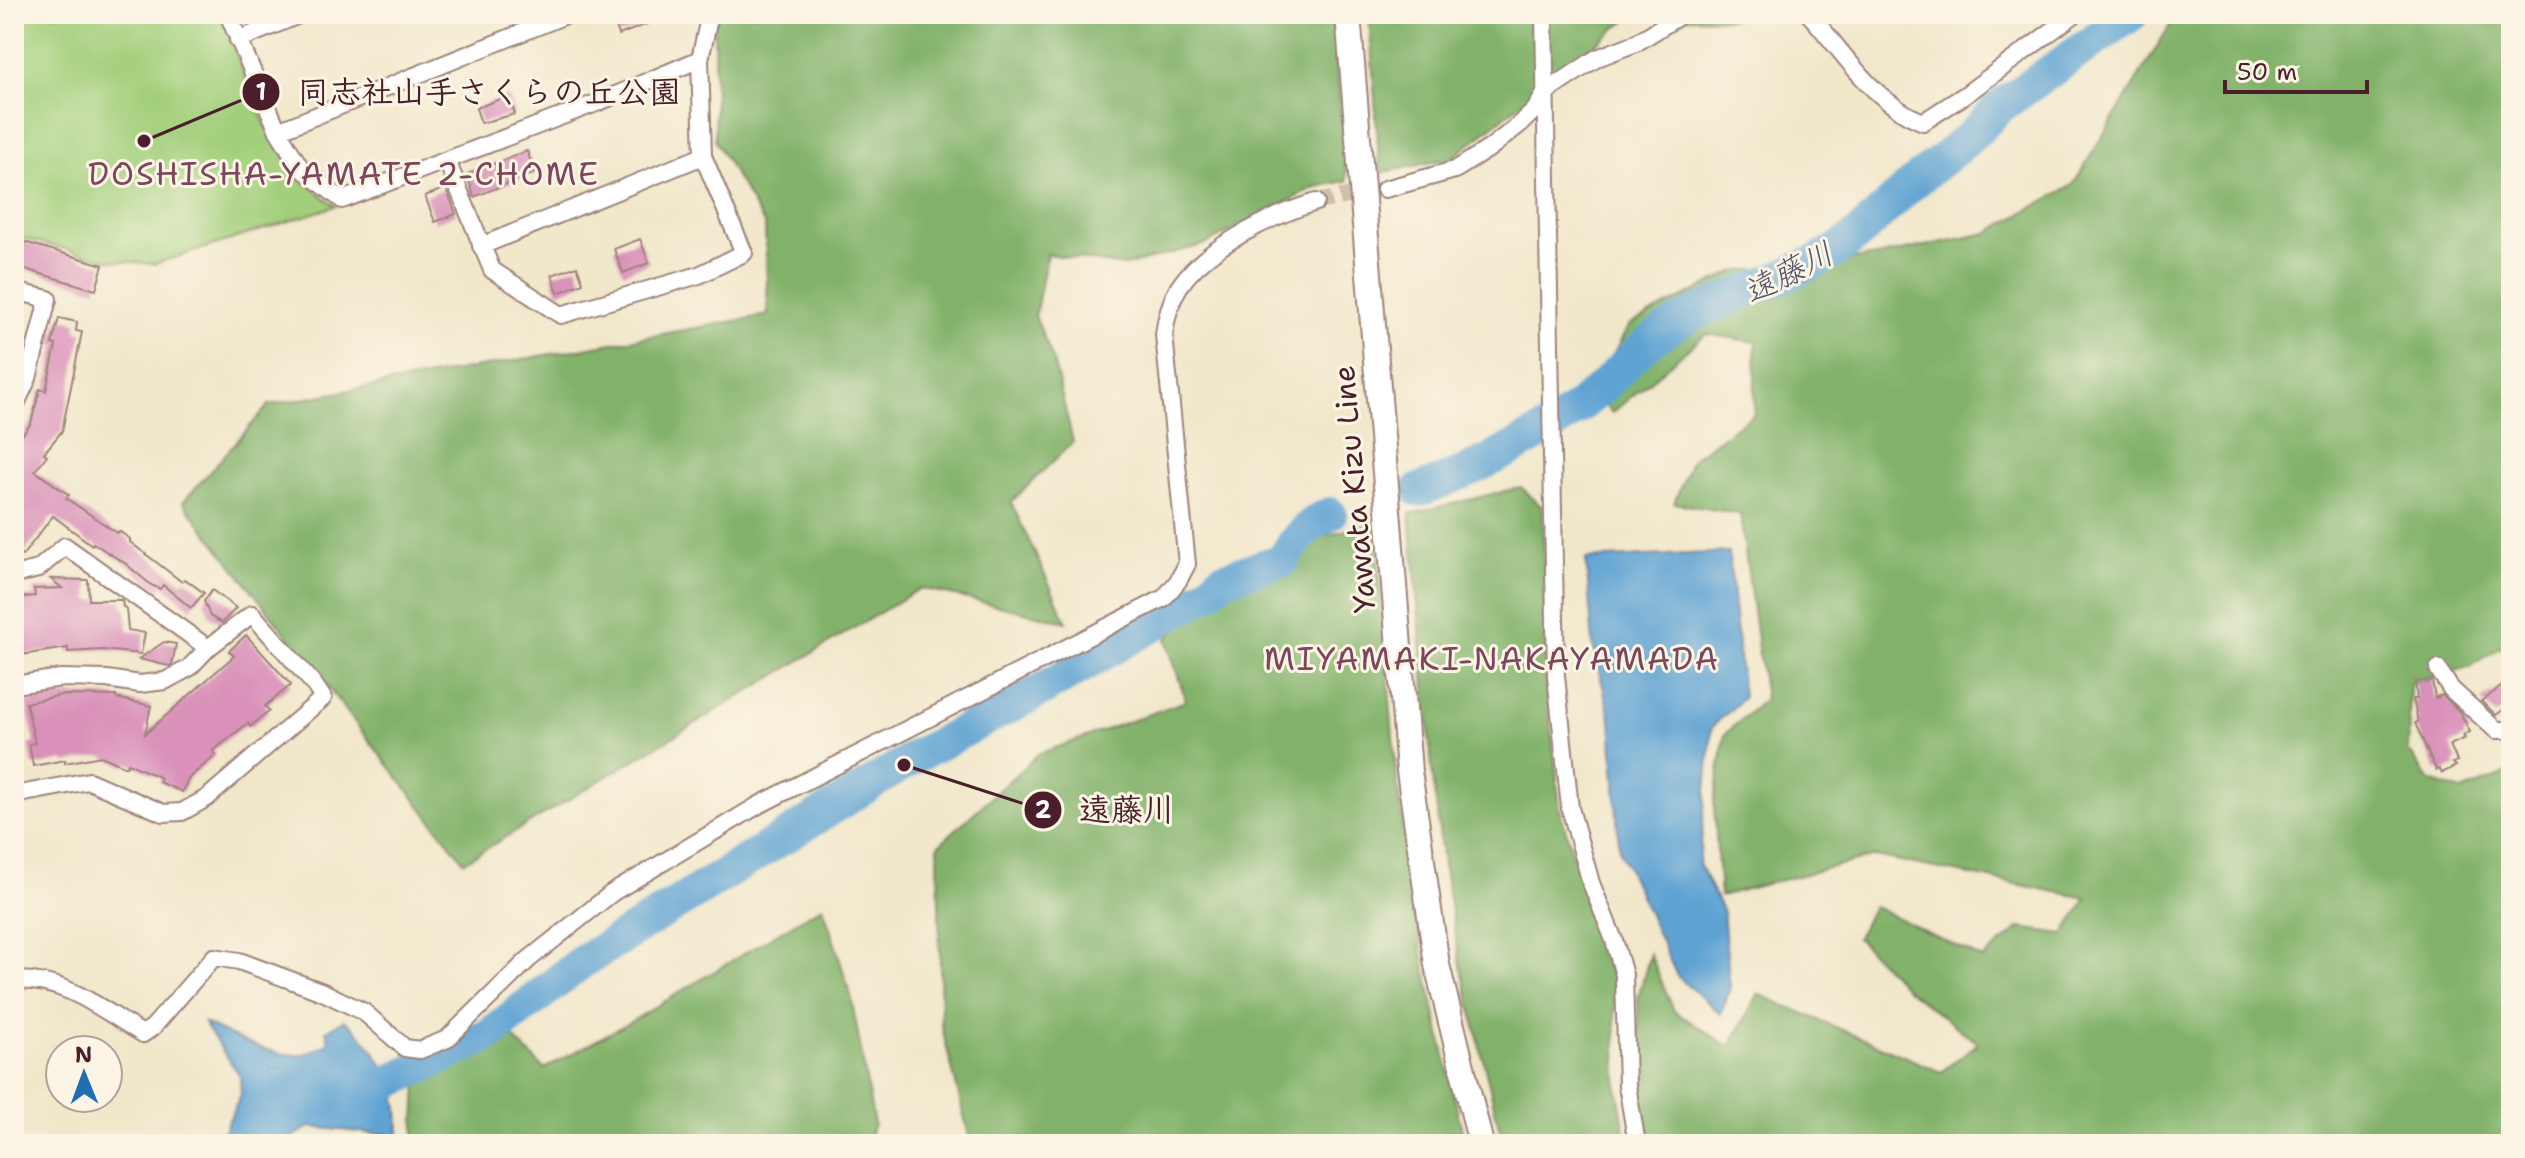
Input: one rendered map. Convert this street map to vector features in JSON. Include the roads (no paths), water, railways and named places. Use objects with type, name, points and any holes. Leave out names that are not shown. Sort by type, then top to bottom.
[{"type":"main road","name":"Yawata Kizu Line","points":[[1348,14],[1410,783],[1437,965],[1481,1144]]},
{"type":"street","points":[[228,14],[278,131],[300,167],[342,200],[700,59]]},
{"type":"street","points":[[238,40],[301,14]]},
{"type":"street","points":[[278,131],[565,14]]},
{"type":"street","points":[[447,161],[492,270],[561,315],[699,275],[744,253],[703,156],[700,59],[710,14]]},
{"type":"street","points":[[1544,14],[1556,676],[1570,808],[1591,883],[1614,940],[1624,975],[1627,1085],[1637,1144]]},
{"type":"street","points":[[1385,189],[1455,170],[1520,124],[1535,110],[1546,92],[1597,58],[1636,43],[1682,14]]},
{"type":"street","points":[[1809,14],[1878,93],[1908,116],[1923,122],[2075,14]]},
{"type":"street","points":[[481,246],[703,156]]},
{"type":"street","points":[[14,980],[36,980],[62,986],[143,1034],[153,1027],[214,957],[239,961],[337,999],[364,1012],[405,1048],[420,1050],[447,1039],[528,960],[612,893],[757,806],[1164,598],[1187,564],[1164,335],[1167,312],[1178,288],[1197,265],[1231,242],[1290,210],[1316,202]]},
{"type":"street","points":[[14,291],[48,299],[28,378],[14,408]]},
{"type":"street","points":[[14,575],[38,569],[65,546],[208,648]]},
{"type":"street","points":[[14,685],[84,677],[151,684],[177,676],[189,668],[208,648],[252,614],[323,698],[207,798],[182,812],[163,813],[89,781],[14,795]]},
{"type":"street","points":[[2438,669],[2451,689],[2496,730],[2511,730]]},
{"type":"water","points":[[1729,552],[1743,698],[1712,727],[1699,864],[1723,912],[1730,988],[1721,1014],[1677,976],[1619,849],[1611,720],[1593,645],[1586,559]]},
{"type":"water","points":[[344,1020],[369,1045],[388,1076],[397,1103],[399,1136],[310,1127],[280,1144],[218,1144],[241,1094],[240,1076],[203,1022],[263,1048],[299,1055],[329,1043],[326,1031]]},
{"type":"waterway","name":"遠藤川","points":[[1419,490],[1486,462],[1552,426],[1590,398],[1648,343],[1676,324],[1836,251],[1967,139],[1998,108],[2132,14]]},
{"type":"waterway","name":"遠藤川","points":[[389,1082],[489,1035],[582,962],[916,756],[1043,689],[1207,593],[1222,579],[1283,560],[1302,533],[1330,514]]},
{"type":"tunnel","points":[[1316,202],[1385,189]]},
{"type":"place","name":"同志社山手さくらの丘公園","points":[[144,141]]},
{"type":"place","name":"遠藤川","points":[[904,765]]},
{"type":"district","name":"DOSHISHA-YAMATE 2-CHOME","points":[[344,173]]},
{"type":"district","name":"MIYAMAKI-NAKAYAMADA","points":[[1492,658]]}]
